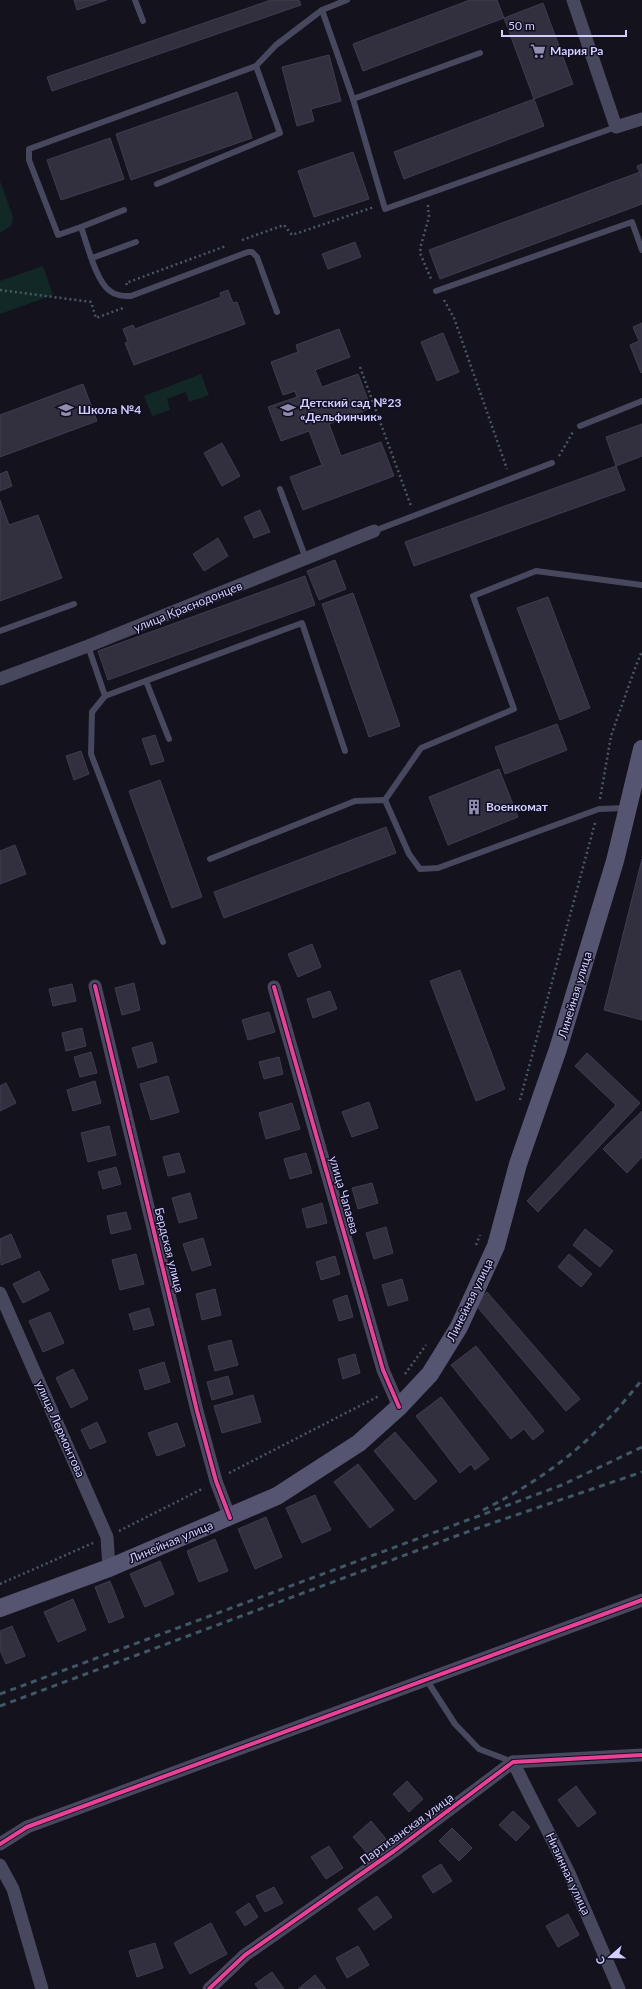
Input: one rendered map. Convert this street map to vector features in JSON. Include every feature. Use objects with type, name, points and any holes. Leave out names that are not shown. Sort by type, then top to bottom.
[{"type":"main road","name":"Линейная улица","points":[[0,1608],[108,1568],[230,1518],[277,1496],[358,1443],[399,1408],[430,1374],[459,1327],[496,1246],[518,1164],[558,1049],[615,861],[642,749]]},
{"type":"street","points":[[573,0],[616,127],[642,119]]},
{"type":"street","name":"улица Краснодонцев","points":[[0,679],[88,646],[374,531]]},
{"type":"street","name":"Бердская улица","points":[[94,986],[216,1481],[230,1518]]},
{"type":"street","name":"улица Чапаева","points":[[274,987],[383,1370],[399,1408]]},
{"type":"street","name":"улица Лермонтова","points":[[0,1293],[107,1537],[108,1568]]},
{"type":"street","points":[[0,1844],[27,1826],[642,1600]]},
{"type":"street","points":[[513,1762],[642,1755]]},
{"type":"street","name":"Партизанская улица","points":[[209,1989],[245,1955],[400,1846],[513,1762]]},
{"type":"street","name":"Низинная улица","points":[[513,1762],[569,1873],[619,1989]]},
{"type":"street","points":[[0,1865],[13,1889],[42,1989]]},
{"type":"lane","points":[[135,0],[143,21]]},
{"type":"lane","points":[[124,210],[58,235],[29,160],[29,149],[256,66],[276,46],[322,10],[347,0]]},
{"type":"lane","points":[[322,10],[353,99],[385,209],[616,127]]},
{"type":"lane","points":[[353,99],[480,53]]},
{"type":"lane","points":[[157,184],[280,133],[256,66]]},
{"type":"lane","points":[[436,291],[632,222],[642,250]]},
{"type":"lane","points":[[81,227],[102,283],[109,291],[120,296],[131,296],[248,252],[252,252],[257,258],[277,312]]},
{"type":"lane","points":[[92,258],[136,242]]},
{"type":"lane","points":[[580,426],[642,401]]},
{"type":"lane","points":[[374,531],[552,463]]},
{"type":"lane","points":[[280,490],[306,559]]},
{"type":"lane","points":[[385,800],[421,748],[514,709],[473,596],[536,571],[642,585]]},
{"type":"lane","points":[[0,631],[74,604]]},
{"type":"lane","points":[[163,942],[91,754],[92,712],[106,696],[302,623],[345,751]]},
{"type":"lane","points":[[88,646],[106,696]]},
{"type":"lane","points":[[146,681],[169,739]]},
{"type":"lane","points":[[385,800],[409,854],[420,869],[438,868],[599,809],[629,808]]},
{"type":"lane","points":[[210,859],[355,801],[385,800]]},
{"type":"lane","points":[[426,1679],[455,1724],[479,1749],[513,1762]]},
{"type":"path","points":[[427,194],[429,217],[420,253],[436,291],[448,305],[454,318],[511,479]]},
{"type":"path","points":[[360,367],[414,516]]},
{"type":"path","points":[[552,463],[557,460],[570,434],[580,426]]},
{"type":"path","points":[[518,1107],[599,809],[611,736],[642,651]]},
{"type":"path","points":[[476,1246],[481,1232]]},
{"type":"path","points":[[0,1584],[107,1537],[216,1481],[246,1463],[392,1390],[428,1342]]},
{"type":"green space","points":[[0,181],[13,217],[11,226],[0,233]]},
{"type":"green space","points":[[43,266],[53,295],[0,314],[0,281]]},
{"type":"green space","points":[[201,374],[209,395],[189,402],[186,392],[167,399],[170,410],[152,416],[144,396]]},
{"type":"building","points":[[74,0],[107,0],[77,10]]},
{"type":"building","points":[[271,0],[299,0],[301,5],[52,91],[47,77]]},
{"type":"building","points":[[470,0],[497,0],[504,18],[363,71],[353,44]]},
{"type":"building","name":"Мария Ра","points":[[543,3],[573,84],[534,99],[504,18]]},
{"type":"building","points":[[329,55],[341,101],[311,109],[314,121],[297,126],[282,67]]},
{"type":"building","points":[[237,92],[252,138],[131,180],[116,134]]},
{"type":"building","points":[[534,99],[544,126],[404,179],[394,152]]},
{"type":"building","points":[[110,138],[124,179],[61,200],[47,160]]},
{"type":"building","points":[[353,152],[369,199],[314,217],[298,171]]},
{"type":"building","points":[[642,164],[642,179],[637,166]]},
{"type":"building","points":[[640,172],[642,179],[642,204],[440,279],[429,250]]},
{"type":"building","points":[[355,242],[361,257],[328,269],[322,254]]},
{"type":"building","points":[[228,290],[233,303],[237,302],[245,324],[134,365],[125,343],[128,342],[123,329],[133,325],[135,329],[221,297],[220,293]]},
{"type":"building","points":[[642,323],[641,373],[630,345],[639,341],[633,327]]},
{"type":"building","points":[[339,329],[350,357],[315,370],[322,387],[358,374],[371,408],[329,424],[341,456],[381,442],[394,476],[303,510],[290,477],[322,465],[309,431],[281,441],[268,407],[297,397],[295,391],[283,395],[271,362],[298,352],[296,345]]},
{"type":"building","points":[[443,333],[459,372],[437,381],[421,342]]},
{"type":"building","points":[[83,384],[97,421],[0,457],[0,415]]},
{"type":"building","points":[[642,424],[642,456],[616,466],[606,437]]},
{"type":"building","points":[[222,443],[240,476],[222,486],[204,453]]},
{"type":"building","points":[[616,466],[625,490],[414,566],[405,542]]},
{"type":"building","points":[[7,471],[12,486],[0,491],[0,474]]},
{"type":"building","points":[[0,500],[9,525],[38,515],[62,578],[0,601]]},
{"type":"building","points":[[260,510],[270,532],[254,538],[244,517]]},
{"type":"building","points":[[218,538],[228,556],[204,571],[193,554]]},
{"type":"building","points":[[335,560],[346,589],[319,600],[307,571]]},
{"type":"building","points":[[305,576],[315,605],[108,680],[98,651]]},
{"type":"building","points":[[353,593],[400,726],[369,737],[322,604]]},
{"type":"building","points":[[548,597],[590,708],[560,720],[517,608]]},
{"type":"building","points":[[557,724],[567,750],[505,774],[495,747]]},
{"type":"building","points":[[155,735],[164,761],[151,765],[142,739]]},
{"type":"building","points":[[81,751],[89,774],[74,780],[66,756]]},
{"type":"building","name":"Военкомат","points":[[499,769],[518,817],[448,845],[429,797]]},
{"type":"building","points":[[160,780],[202,897],[172,908],[129,791]]},
{"type":"building","points":[[386,827],[396,853],[224,918],[214,892]]},
{"type":"building","points":[[15,845],[26,874],[0,884],[0,851]]},
{"type":"building","points":[[642,859],[642,1020],[604,1010]]},
{"type":"building","points":[[312,944],[321,967],[298,977],[288,954]]},
{"type":"building","points":[[460,970],[505,1089],[476,1101],[430,981]]},
{"type":"building","points":[[134,983],[140,1010],[122,1015],[115,988]]},
{"type":"building","points":[[72,984],[76,1001],[53,1006],[49,989]]},
{"type":"building","points":[[330,991],[337,1009],[313,1018],[307,999]]},
{"type":"building","points":[[269,1012],[275,1032],[248,1040],[242,1020]]},
{"type":"building","points":[[82,1028],[86,1046],[66,1051],[62,1033]]},
{"type":"building","points":[[152,1042],[157,1062],[138,1068],[132,1048]]},
{"type":"building","points":[[91,1052],[97,1073],[80,1077],[74,1057]]},
{"type":"building","points":[[587,1053],[640,1103],[538,1212],[527,1201],[616,1105],[575,1066]]},
{"type":"building","points":[[279,1057],[283,1074],[264,1079],[259,1062]]},
{"type":"building","points":[[168,1076],[179,1112],[151,1120],[140,1084]]},
{"type":"building","points":[[95,1081],[101,1103],[73,1111],[67,1090]]},
{"type":"building","points":[[6,1083],[16,1103],[0,1111],[0,1086]]},
{"type":"building","points":[[369,1102],[378,1128],[352,1137],[342,1112]]},
{"type":"building","points":[[292,1103],[300,1129],[266,1139],[259,1113]]},
{"type":"building","points":[[642,1111],[642,1157],[627,1173],[603,1149]]},
{"type":"building","points":[[109,1126],[116,1155],[88,1162],[81,1133]]},
{"type":"building","points":[[179,1153],[185,1172],[168,1176],[163,1157]]},
{"type":"building","points":[[306,1153],[312,1173],[290,1179],[284,1159]]},
{"type":"building","points":[[116,1167],[121,1184],[103,1189],[98,1172]]},
{"type":"building","points":[[372,1183],[378,1203],[358,1209],[352,1188]]},
{"type":"building","points":[[190,1193],[197,1218],[179,1223],[172,1198]]},
{"type":"building","points":[[322,1203],[327,1223],[307,1228],[302,1209]]},
{"type":"building","points":[[126,1212],[131,1229],[111,1234],[107,1216]]},
{"type":"building","points":[[386,1227],[393,1253],[374,1259],[366,1233]]},
{"type":"building","points":[[585,1229],[613,1251],[600,1267],[573,1245]]},
{"type":"building","points":[[11,1234],[21,1257],[1,1265],[0,1239]]},
{"type":"building","points":[[203,1238],[211,1265],[192,1271],[183,1244]]},
{"type":"building","points":[[136,1254],[144,1284],[120,1290],[112,1260]]},
{"type":"building","points":[[569,1254],[592,1274],[581,1287],[558,1267]]},
{"type":"building","points":[[335,1256],[340,1274],[321,1280],[316,1262]]},
{"type":"building","points":[[39,1271],[49,1290],[23,1303],[13,1284]]},
{"type":"building","points":[[402,1279],[408,1300],[388,1306],[382,1285]]},
{"type":"building","points":[[215,1289],[221,1315],[202,1320],[196,1294]]},
{"type":"building","points":[[487,1292],[580,1399],[566,1411],[474,1303]]},
{"type":"building","points":[[347,1295],[353,1317],[339,1321],[333,1300]]},
{"type":"building","points":[[149,1308],[154,1325],[134,1330],[129,1314]]},
{"type":"building","points":[[50,1312],[64,1343],[43,1352],[29,1321]]},
{"type":"building","points":[[231,1340],[238,1365],[215,1371],[208,1346]]},
{"type":"building","points":[[476,1346],[544,1431],[533,1440],[524,1429],[511,1439],[451,1365]]},
{"type":"building","points":[[355,1354],[360,1373],[343,1379],[338,1359]]},
{"type":"building","points":[[164,1362],[170,1382],[145,1390],[139,1370]]},
{"type":"building","points":[[73,1369],[88,1399],[71,1408],[56,1378]]},
{"type":"building","points":[[228,1376],[233,1394],[212,1400],[207,1382]]},
{"type":"building","points":[[253,1395],[261,1422],[222,1433],[214,1406]]},
{"type":"building","points":[[441,1397],[489,1459],[475,1470],[471,1464],[460,1473],[416,1416]]},
{"type":"building","points":[[97,1422],[106,1442],[90,1449],[81,1430]]},
{"type":"building","points":[[177,1423],[185,1446],[157,1456],[148,1433]]},
{"type":"building","points":[[395,1432],[437,1481],[415,1500],[374,1451]]},
{"type":"building","points":[[358,1464],[394,1510],[370,1528],[334,1482]]},
{"type":"building","points":[[315,1495],[331,1530],[302,1543],[286,1508]]},
{"type":"building","points":[[266,1517],[282,1557],[255,1569],[238,1529]]},
{"type":"building","points":[[215,1539],[228,1571],[199,1582],[187,1551]]},
{"type":"building","points":[[160,1561],[174,1594],[145,1607],[130,1574]]},
{"type":"building","points":[[110,1581],[124,1617],[109,1623],[95,1587]]},
{"type":"building","points":[[73,1599],[86,1630],[58,1642],[44,1612]]},
{"type":"building","points":[[12,1626],[25,1656],[6,1664],[0,1650],[0,1631]]},
{"type":"building","points":[[407,1781],[423,1799],[409,1812],[393,1794]]},
{"type":"building","points":[[576,1786],[596,1813],[578,1827],[558,1800]]},
{"type":"building","points":[[513,1811],[530,1827],[516,1841],[499,1825]]},
{"type":"building","points":[[371,1821],[386,1839],[368,1854],[353,1837]]},
{"type":"building","points":[[452,1828],[472,1848],[459,1861],[439,1841]]},
{"type":"building","points":[[329,1846],[343,1868],[326,1879],[311,1857]]},
{"type":"building","points":[[441,1864],[452,1881],[433,1893],[422,1876]]},
{"type":"building","points":[[274,1887],[283,1903],[265,1912],[256,1896]]},
{"type":"building","points":[[377,1896],[392,1917],[374,1930],[358,1909]]},
{"type":"building","points":[[249,1903],[258,1917],[245,1926],[236,1912]]},
{"type":"building","points":[[568,1914],[579,1935],[558,1947],[546,1926]]},
{"type":"building","points":[[211,1923],[227,1954],[190,1974],[174,1943]]},
{"type":"building","points":[[155,1943],[163,1968],[137,1977],[129,1951]]},
{"type":"building","points":[[358,1946],[369,1965],[347,1978],[336,1958]]},
{"type":"building","points":[[272,1972],[284,1989],[259,1989],[255,1984]]},
{"type":"building","points":[[315,1975],[326,1989],[298,1989]]},
{"type":"railway","points":[[483,1510],[534,1481],[580,1446],[617,1410],[642,1380]]},
{"type":"railway","points":[[0,1694],[562,1485],[642,1447]]},
{"type":"railway","points":[[0,1706],[475,1529],[642,1472]]},
{"type":"cycle path","points":[[95,986],[197,1411],[216,1481],[230,1518]]},
{"type":"cycle path","points":[[274,987],[383,1370],[399,1407]]},
{"type":"cycle path","points":[[0,1844],[27,1827],[642,1600]]},
{"type":"cycle path","points":[[209,1989],[245,1955],[394,1851],[513,1762],[642,1755]]},
{"type":"place","name":"Мария Ра","points":[[538,51]]},
{"type":"place","name":"Школа №4","points":[[66,410]]},
{"type":"place","name":"Детский сад №23 «Дельфинчик»","points":[[288,410]]},
{"type":"place","name":"Военкомат","points":[[474,807]]}]
